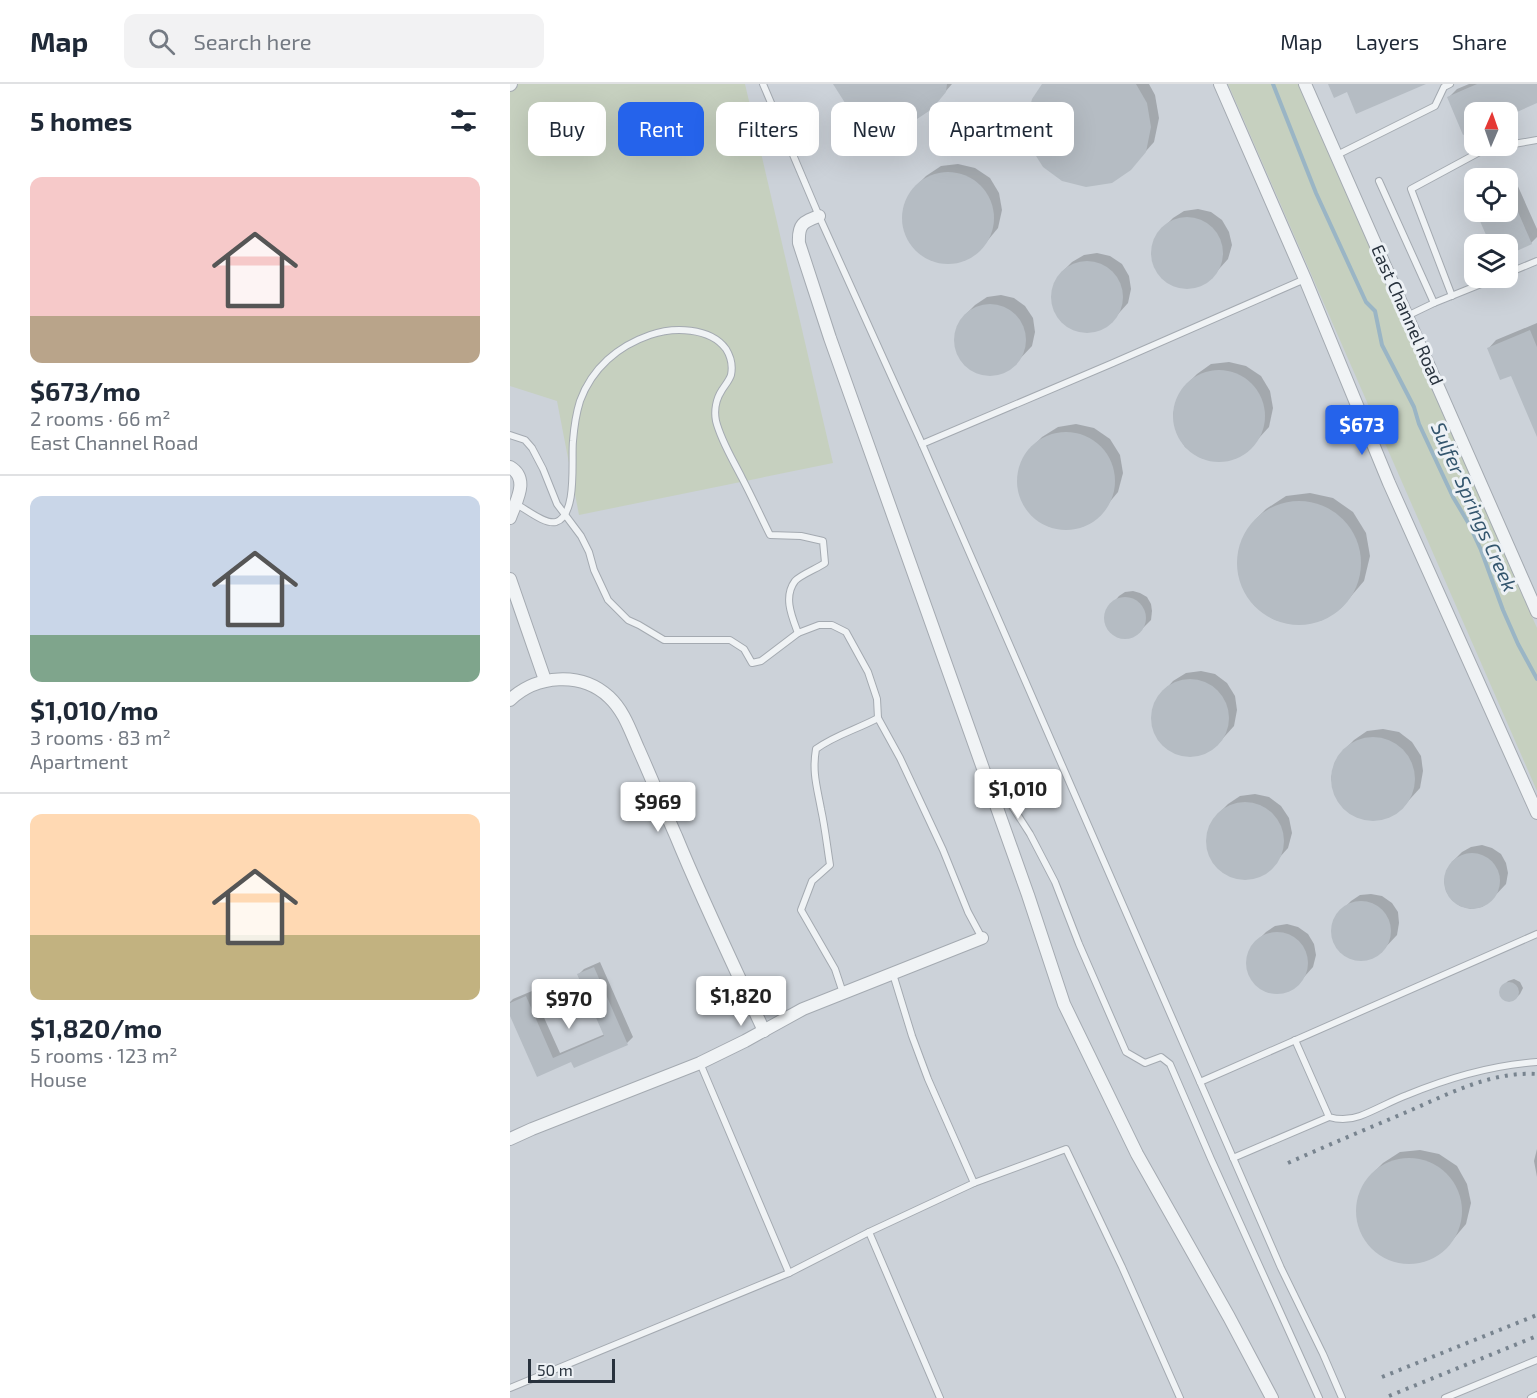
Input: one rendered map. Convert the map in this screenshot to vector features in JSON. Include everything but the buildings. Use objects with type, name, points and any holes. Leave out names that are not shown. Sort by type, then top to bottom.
[{"type":"street","points":[[1220,84],[1305,279],[1389,483],[1537,813]]},
{"type":"street","name":"East Channel Road","points":[[1305,84],[1537,612]]},
{"type":"street","points":[[819,216],[805,221],[798,231],[799,243],[830,338],[1028,894],[1064,1004],[1137,1154],[1272,1398]]},
{"type":"street","points":[[510,467],[519,476],[521,484],[510,518]]},
{"type":"street","points":[[510,579],[545,680]]},
{"type":"street","points":[[510,700],[545,680],[560,679],[592,686],[608,695],[617,706],[630,730],[696,885],[764,1031]]},
{"type":"street","points":[[510,1139],[700,1063],[803,1009],[982,938]]},
{"type":"lane","points":[[763,84],[1281,1268],[1342,1398]]},
{"type":"lane","points":[[1337,155],[1435,106],[1444,87],[1450,84]]},
{"type":"lane","points":[[1518,143],[1537,140]]},
{"type":"lane","points":[[1452,296],[1411,189],[1472,156]]},
{"type":"lane","points":[[1379,181],[1434,303]]},
{"type":"lane","points":[[1518,269],[1537,261]]},
{"type":"lane","points":[[922,444],[1305,279]]},
{"type":"lane","points":[[1407,316],[1472,288]]},
{"type":"lane","points":[[515,503],[545,521],[558,521],[565,515],[570,503],[575,421],[581,400],[601,366],[617,350],[654,333],[673,331],[703,333],[723,345],[732,362],[731,376],[717,399],[715,417],[723,442],[770,536],[801,536],[823,541],[825,563],[796,581],[790,596],[789,606],[798,633]]},
{"type":"lane","points":[[510,435],[525,440],[532,448],[557,504],[581,536],[608,600],[628,620],[664,640],[730,640],[744,649],[752,663],[761,661],[798,633],[819,625],[832,625],[846,632],[868,672],[877,699],[878,718],[900,758],[943,850],[968,912],[982,938]]},
{"type":"lane","points":[[843,993],[835,969],[801,910],[812,881],[830,865],[814,780],[814,761],[816,749],[829,740],[878,718]]},
{"type":"lane","points":[[991,790],[1003,792],[1030,834],[1055,882],[1126,1052],[1145,1063],[1161,1058],[1170,1064],[1319,1398]]},
{"type":"lane","points":[[1200,1082],[1537,934]]},
{"type":"lane","points":[[893,973],[924,1069],[974,1183]]},
{"type":"lane","points":[[1295,1040],[1329,1117]]},
{"type":"lane","points":[[1233,1158],[1329,1117],[1338,1120],[1360,1116],[1410,1093],[1453,1078],[1512,1064],[1537,1062]]},
{"type":"lane","points":[[700,1063],[789,1273]]},
{"type":"lane","points":[[510,1388],[789,1273],[869,1232],[974,1183],[1066,1149],[1180,1398]]},
{"type":"lane","points":[[869,1232],[940,1398]]},
{"type":"lane","points":[[1445,1398],[1537,1360]]},
{"type":"lane","points":[[1531,1398],[1537,1395]]},
{"type":"shaded area","points":[[510,84],[1237,84],[1537,760],[1537,1398],[510,1398]]},
{"type":"shaded area","points":[[1261,84],[1537,84],[1537,714]]},
{"type":"green space","points":[[510,84],[745,84],[749,102],[716,102],[716,156],[762,156],[833,463],[579,515],[557,401],[510,386]]},
{"type":"green space","points":[[1228,84],[1298,84],[1537,628],[1537,791]]},
{"type":"waterway","name":"Sulfer Springs Creek","points":[[1273,84],[1316,193],[1366,302],[1375,311],[1382,345],[1414,407],[1419,424],[1453,497],[1469,524],[1503,610],[1537,679]]},
{"type":"railway","points":[[1288,1163],[1468,1086],[1502,1076],[1537,1074]]},
{"type":"railway","points":[[1382,1377],[1537,1315]]},
{"type":"railway","points":[[1389,1396],[1537,1336]]}]
